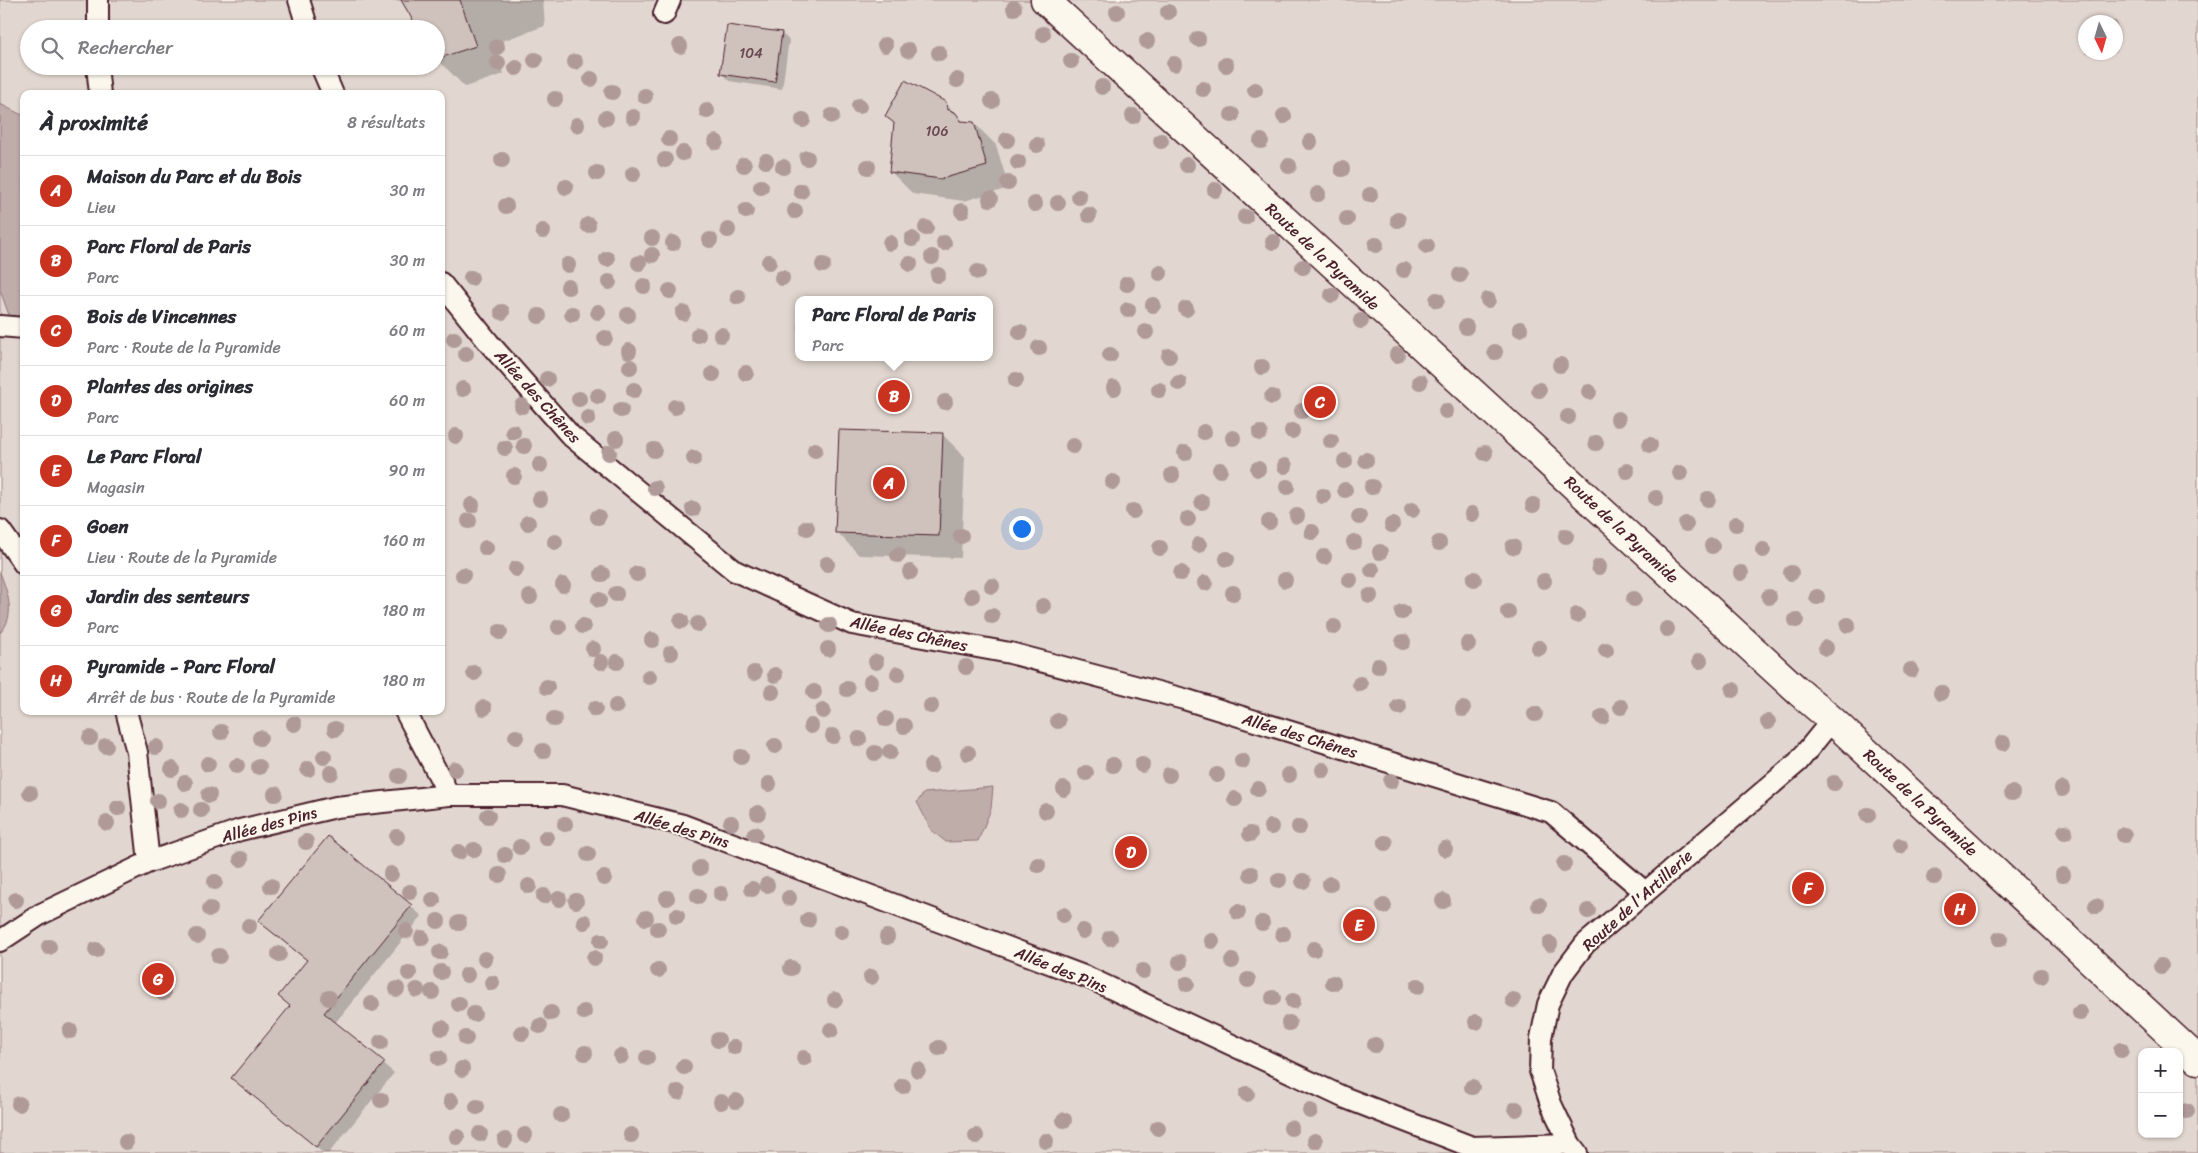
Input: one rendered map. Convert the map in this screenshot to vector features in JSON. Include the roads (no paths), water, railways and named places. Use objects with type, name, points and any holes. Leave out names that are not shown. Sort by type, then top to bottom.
[{"type":"street","name":"Route de la Pyramide","points":[[1045,0],[1799,692],[1832,720],[2198,1060]]},
{"type":"lane","points":[[98,0],[98,20]]},
{"type":"lane","points":[[299,0],[305,20]]},
{"type":"lane","points":[[98,75],[100,90]]},
{"type":"lane","points":[[325,75],[331,90]]},
{"type":"lane","name":"Allée des Chênes","points":[[445,288],[489,342],[571,436],[735,571],[852,624],[1010,653],[1152,690],[1551,812],[1645,892]]},
{"type":"lane","points":[[0,326],[20,328]]},
{"type":"lane","points":[[0,530],[20,558]]},
{"type":"lane","points":[[127,715],[137,752],[149,862]]},
{"type":"lane","points":[[407,715],[449,796]]},
{"type":"lane","name":"Route de l'Artillerie","points":[[1573,1149],[1551,1104],[1540,1071],[1541,1038],[1548,1004],[1563,973],[1585,944],[1798,762],[1832,720]]},
{"type":"lane","name":"Allée des Pins","points":[[0,940],[40,914],[149,862],[240,830],[336,807],[449,796],[562,795],[682,825],[1089,978],[1343,1096],[1472,1147],[1573,1149]]},
{"type":"place","name":"Parc Floral de Paris","points":[[894,396]]},
{"type":"place","name":"Bois de Vincennes","points":[[1320,402]]},
{"type":"place","name":"Maison du Parc et du Bois","points":[[889,483]]},
{"type":"place","name":"Plantes des origines","points":[[1131,852]]},
{"type":"place","name":"Goen","points":[[1808,888]]},
{"type":"place","name":"Pyramide - Parc Floral","points":[[1960,909]]},
{"type":"place","name":"Le Parc Floral","points":[[1359,925]]},
{"type":"place","name":"Jardin des senteurs","points":[[158,979]]}]
